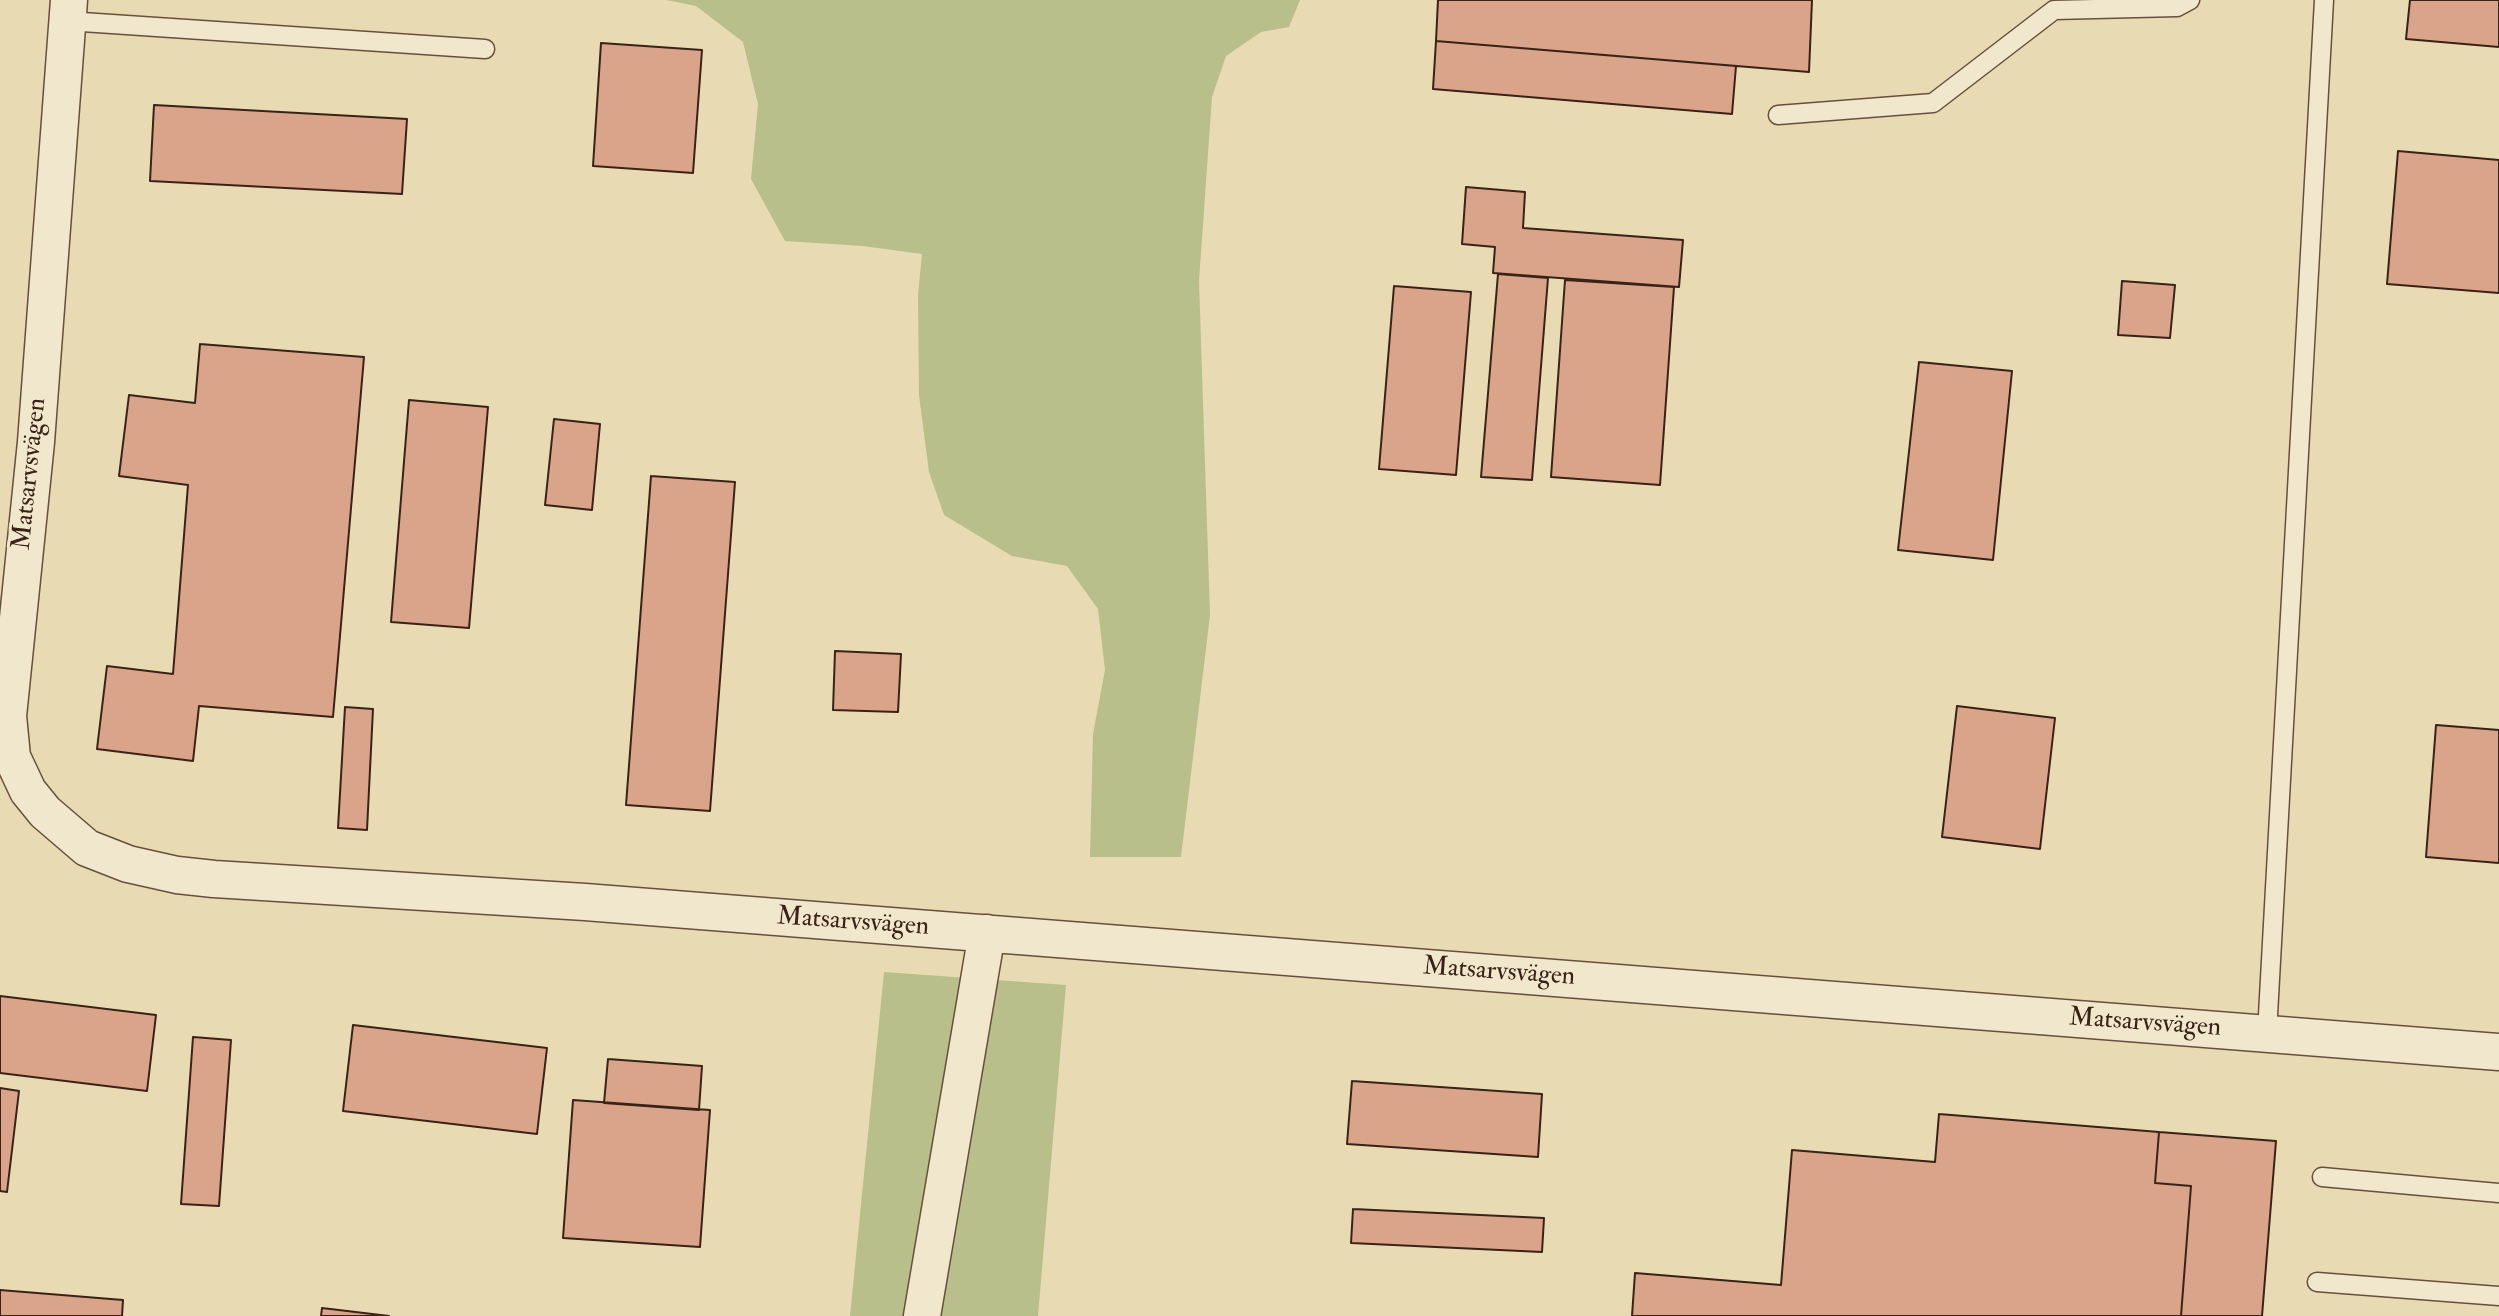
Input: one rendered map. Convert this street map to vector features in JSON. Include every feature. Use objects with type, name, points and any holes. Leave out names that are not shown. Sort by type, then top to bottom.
[{"type":"street","name":"Matsarvsvägen","points":[[68,10],[36,442],[8,716],[12,757],[28,791],[45,812],[87,848],[128,864],[177,875],[987,933],[2499,1052]]},
{"type":"street","points":[[922,1316],[987,933]]},
{"type":"lane","points":[[1778,115],[1933,103],[2054,10],[2177,7],[2190,0]]},
{"type":"lane","points":[[2267,1033],[2324,0]]},
{"type":"lane","points":[[68,10],[485,49]]},
{"type":"lane","points":[[2322,1177],[2499,1193]]},
{"type":"lane","points":[[2317,1282],[2499,1296]]},
{"type":"green space","points":[[666,0],[1300,0],[1289,27],[1261,32],[1226,56],[1212,97],[1199,281],[1210,615],[1181,857],[1090,857],[1093,734],[1105,670],[1098,609],[1067,566],[1012,556],[944,515],[929,472],[919,395],[918,295],[922,254],[785,241],[751,179],[758,104],[743,42],[696,6]]},
{"type":"green space","points":[[884,972],[1066,985],[1038,1316],[850,1316]]},
{"type":"building","points":[[1438,0],[1812,0],[1809,72],[1436,41]]},
{"type":"building","points":[[2410,0],[2499,0],[2499,47],[2406,39]]},
{"type":"building","points":[[1436,41],[1736,66],[1732,114],[1433,89]]},
{"type":"building","points":[[601,43],[702,50],[693,173],[593,166]]},
{"type":"building","points":[[154,105],[407,119],[402,194],[150,181]]},
{"type":"building","points":[[2398,151],[2499,160],[2499,293],[2387,284]]},
{"type":"building","points":[[1466,187],[1525,192],[1523,228],[1683,240],[1679,287],[1493,273],[1495,247],[1462,244]]},
{"type":"building","points":[[1498,274],[1548,278],[1532,480],[1481,477]]},
{"type":"building","points":[[1565,280],[1674,287],[1660,485],[1551,477]]},
{"type":"building","points":[[2122,281],[2175,285],[2170,338],[2118,335]]},
{"type":"building","points":[[1394,286],[1471,292],[1456,475],[1379,469]]},
{"type":"building","points":[[200,344],[364,357],[333,717],[199,706],[193,761],[97,749],[107,666],[173,674],[188,485],[119,476],[129,395],[195,403]]},
{"type":"building","points":[[1919,362],[2012,371],[1993,560],[1898,550]]},
{"type":"building","points":[[409,400],[488,407],[469,628],[391,622]]},
{"type":"building","points":[[554,419],[600,424],[592,510],[545,505]]},
{"type":"building","points":[[651,476],[735,482],[710,811],[626,805]]},
{"type":"building","points":[[835,651],[901,654],[898,712],[833,710]]},
{"type":"building","points":[[1957,706],[2055,718],[2040,849],[1942,837]]},
{"type":"building","points":[[345,707],[373,709],[367,830],[338,828]]},
{"type":"building","points":[[2436,725],[2499,730],[2499,863],[2426,857]]},
{"type":"building","points":[[0,996],[156,1015],[147,1091],[0,1073]]},
{"type":"building","points":[[353,1025],[547,1048],[537,1134],[343,1111]]},
{"type":"building","points":[[193,1037],[231,1040],[219,1206],[181,1204]]},
{"type":"building","points":[[608,1059],[702,1066],[699,1110],[604,1103]]},
{"type":"building","points":[[1352,1081],[1542,1094],[1538,1157],[1347,1144]]},
{"type":"building","points":[[0,1088],[19,1091],[7,1192],[0,1191]]},
{"type":"building","points":[[573,1100],[710,1110],[700,1247],[563,1238]]},
{"type":"building","points":[[1939,1114],[2159,1132],[2155,1183],[2191,1186],[2181,1316],[1632,1316],[1635,1273],[1781,1285],[1792,1150],[1935,1162]]},
{"type":"building","points":[[2159,1132],[2276,1141],[2262,1316],[2181,1316],[2191,1186],[2155,1183]]},
{"type":"building","points":[[1353,1209],[1544,1218],[1542,1252],[1351,1243]]},
{"type":"building","points":[[0,1290],[123,1300],[122,1316],[0,1316]]},
{"type":"building","points":[[322,1308],[389,1316],[321,1316]]}]
